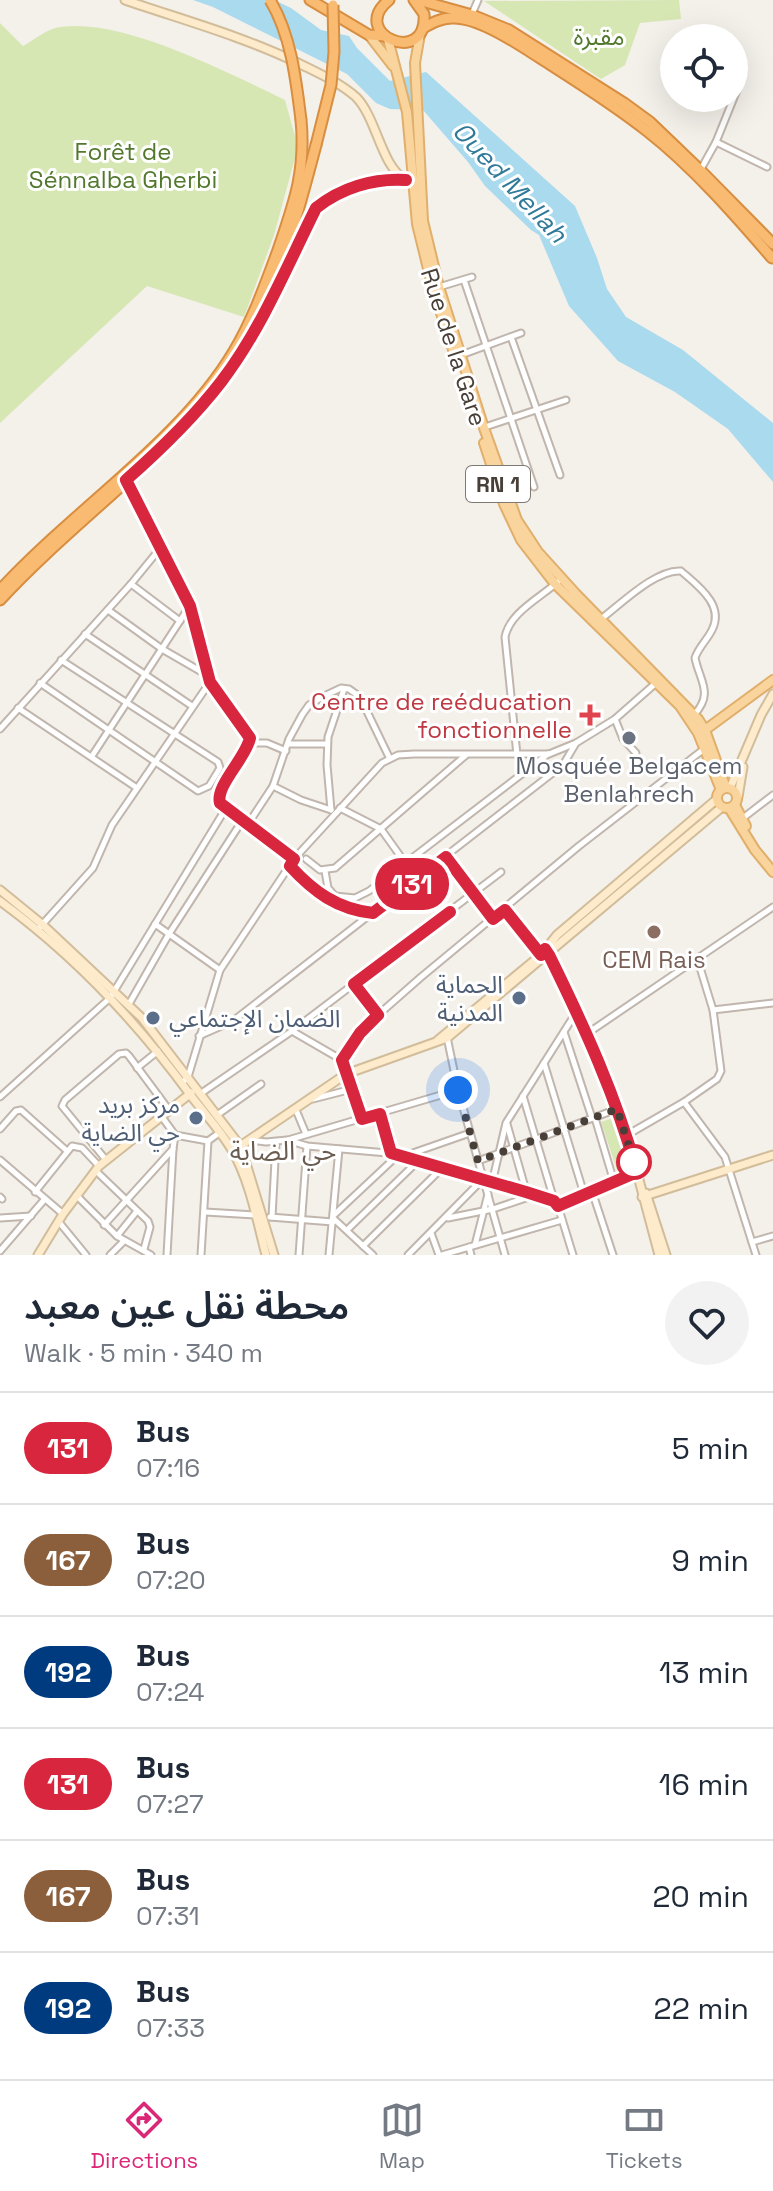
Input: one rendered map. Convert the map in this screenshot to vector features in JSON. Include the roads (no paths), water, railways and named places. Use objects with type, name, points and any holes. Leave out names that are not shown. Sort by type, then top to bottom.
[{"type":"highway","points":[[0,600],[189,409],[215,378],[261,297],[302,168],[301,120],[290,53],[270,0]]},
{"type":"highway","points":[[310,0],[369,35],[407,43],[437,20],[454,18],[473,22],[513,41],[650,133],[742,223],[773,259]]},
{"type":"highway","points":[[386,38],[378,24],[378,16],[389,0]]},
{"type":"highway","points":[[416,0],[424,14],[422,31]]},
{"type":"highway","points":[[416,0],[472,15],[521,37],[624,103],[650,122],[773,244]]},
{"type":"highway","points":[[259,321],[284,260],[331,85],[333,3]]},
{"type":"highway","points":[[0,590],[124,477],[149,460],[222,381],[259,321],[316,208],[347,189],[391,179],[413,180]]},
{"type":"main road","points":[[125,0],[252,42],[345,88],[363,106],[391,165],[400,177],[413,180]]},
{"type":"main road","name":"Rue de la Gare","points":[[422,31],[415,63],[418,112],[413,180],[439,287],[517,520],[558,581],[601,619],[691,720],[727,798]]},
{"type":"main road","points":[[369,35],[396,71]]},
{"type":"main road","name":"RN 1","points":[[386,38],[396,71]]},
{"type":"main road","name":"Rue de la Gare","points":[[396,71],[407,112],[417,224],[433,289],[504,504],[521,540],[558,581],[694,715],[705,730],[727,798]]},
{"type":"main road","points":[[705,730],[773,680]]},
{"type":"main road","points":[[237,1149],[346,1074],[446,1036],[545,953],[571,922],[727,798],[761,715],[773,694]]},
{"type":"main road","name":"RN 1","points":[[727,798],[773,869]]},
{"type":"main road","name":"RN 1","points":[[727,798],[755,850],[773,869]]},
{"type":"main road","points":[[0,890],[40,928]]},
{"type":"main road","points":[[0,901],[50,936],[112,994],[158,1051],[217,1115],[237,1149],[264,1217],[274,1255]]},
{"type":"main road","points":[[545,953],[588,1033],[627,1135],[666,1255]]},
{"type":"main road","points":[[112,994],[129,1004],[142,1018],[185,1080]]},
{"type":"main road","points":[[38,1255],[76,1195],[106,1160],[195,1092]]},
{"type":"main road","points":[[195,1092],[219,1133],[237,1149]]},
{"type":"main road","points":[[644,1193],[773,1155]]},
{"type":"main road","points":[[644,1193],[659,1255]]},
{"type":"main road","points":[[264,1217],[266,1255]]},
{"type":"street","points":[[472,15],[478,0]]},
{"type":"street","points":[[700,170],[728,112]]},
{"type":"street","points":[[716,142],[767,167]]},
{"type":"street","points":[[439,287],[472,277]]},
{"type":"street","points":[[464,280],[534,487]]},
{"type":"street","points":[[461,355],[521,333]]},
{"type":"street","points":[[511,337],[560,475]]},
{"type":"street","points":[[484,428],[566,400]]},
{"type":"street","points":[[40,928],[93,868],[106,834],[209,679],[190,606],[162,546],[124,477]]},
{"type":"street","points":[[0,729],[162,546]]},
{"type":"street","points":[[601,619],[656,578],[675,570],[681,571],[704,593],[716,608],[716,619],[712,631],[696,653],[696,665],[705,686],[702,706],[694,715]]},
{"type":"street","points":[[525,773],[506,629],[512,619],[558,581]]},
{"type":"street","points":[[131,584],[180,621]]},
{"type":"street","points":[[92,756],[190,606]]},
{"type":"street","points":[[108,610],[209,679],[249,734],[249,743],[219,793],[218,800],[294,859]]},
{"type":"street","points":[[85,634],[192,706]]},
{"type":"street","points":[[40,683],[198,791],[209,786],[220,765],[128,701],[61,660]]},
{"type":"street","points":[[306,859],[325,871],[328,888],[335,896],[355,898],[406,864],[549,754],[576,743],[615,719],[658,680]]},
{"type":"street","points":[[336,810],[327,744],[344,689]]},
{"type":"street","points":[[129,1004],[169,934],[273,786],[294,727],[309,705],[332,691],[344,689],[360,697],[389,757]]},
{"type":"street","points":[[18,708],[137,788]]},
{"type":"street","points":[[615,719],[623,739],[636,753]]},
{"type":"street","points":[[249,743],[267,743],[286,751]]},
{"type":"street","points":[[199,1036],[233,1021],[446,857],[563,765],[572,755],[576,743]]},
{"type":"street","points":[[288,744],[327,744]]},
{"type":"street","points":[[342,1060],[360,1033],[378,1015],[579,846],[705,749]]},
{"type":"street","points":[[185,1080],[220,970],[294,859],[336,810],[389,757],[414,754],[549,754]]},
{"type":"street","points":[[325,871],[335,868],[467,754]]},
{"type":"street","points":[[273,786],[301,800],[336,810],[381,829],[406,864]]},
{"type":"street","points":[[742,819],[773,795]]},
{"type":"street","points":[[0,1097],[112,994],[226,808]]},
{"type":"street","points":[[446,857],[493,919]]},
{"type":"street","points":[[290,866],[310,887],[339,905],[373,913]]},
{"type":"street","points":[[195,1092],[292,1031],[501,872]]},
{"type":"street","points":[[588,1033],[773,907]]},
{"type":"street","points":[[505,910],[545,953]]},
{"type":"street","points":[[155,924],[220,970]]},
{"type":"street","points":[[627,1135],[684,1102],[720,1076],[713,1010],[697,960]]},
{"type":"street","points":[[354,984],[378,1015]]},
{"type":"street","points":[[713,1010],[773,1003]]},
{"type":"street","points":[[408,1255],[486,1182],[506,1123],[577,1011]]},
{"type":"street","points":[[292,1031],[342,1060],[362,1119]]},
{"type":"street","points":[[564,1032],[614,1182]]},
{"type":"street","points":[[446,1036],[458,1090],[505,1255]]},
{"type":"street","points":[[137,1068],[158,1051]]},
{"type":"street","points":[[106,1160],[65,1110],[63,1103],[121,1053],[126,1053],[169,1110]]},
{"type":"street","points":[[544,1063],[584,1194]]},
{"type":"street","points":[[217,1115],[261,1084]]},
{"type":"street","points":[[308,1101],[352,1089]]},
{"type":"street","points":[[251,1140],[287,1140],[458,1090]]},
{"type":"street","points":[[523,1096],[573,1255]]},
{"type":"street","points":[[684,1102],[720,1150],[729,1168],[756,1255]]},
{"type":"street","points":[[478,1161],[617,1109]]},
{"type":"street","points":[[0,1129],[16,1111],[21,1110],[67,1151]]},
{"type":"street","points":[[296,1110],[306,1134]]},
{"type":"street","points":[[380,1114],[391,1153]]},
{"type":"street","points":[[161,1116],[175,1135],[208,1141],[219,1133]]},
{"type":"street","points":[[506,1123],[526,1192]]},
{"type":"street","points":[[333,1219],[402,1154],[470,1133]]},
{"type":"street","points":[[167,1255],[175,1135]]},
{"type":"street","points":[[287,1140],[307,1146],[402,1154],[556,1203],[637,1172]]},
{"type":"street","points":[[201,1255],[208,1141]]},
{"type":"street","points":[[264,1217],[276,1142]]},
{"type":"street","points":[[35,1192],[67,1151],[72,1146],[78,1146],[149,1224],[144,1249]]},
{"type":"street","points":[[299,1255],[307,1146]]},
{"type":"street","points":[[104,1225],[173,1149]]},
{"type":"street","points":[[331,1254],[339,1149]]},
{"type":"street","points":[[0,1160],[44,1200],[86,1255]]},
{"type":"street","points":[[347,1230],[418,1160]]},
{"type":"street","points":[[363,1246],[442,1168]]},
{"type":"street","points":[[592,1191],[613,1255]]},
{"type":"street","points":[[471,1255],[489,1193]]},
{"type":"street","points":[[76,1195],[117,1236],[151,1255]]},
{"type":"street","points":[[445,1218],[493,1209],[536,1195]]},
{"type":"street","points":[[0,1251],[44,1200]]},
{"type":"street","points":[[117,1236],[137,1211]]},
{"type":"street","points":[[205,1212],[333,1219],[373,1255]]},
{"type":"street","points":[[0,1218],[31,1216]]},
{"type":"street","points":[[431,1233],[441,1255],[562,1220]]},
{"type":"street","points":[[752,1242],[773,1236]]},
{"type":"street","points":[[110,1255],[124,1241]]},
{"type":"water","name":"Oued Mellah","points":[[193,0],[274,0],[291,8],[321,30],[349,36],[390,81],[426,72],[575,206],[607,289],[626,317],[683,350],[773,423],[773,482],[728,429],[675,392],[618,361],[569,306],[539,235],[485,186],[423,110],[390,109],[376,103],[347,74]]},
{"type":"place","name":"Centre de reéducation fonctionnelle","points":[[590,715]]},
{"type":"place","name":"Mosquée Belgacem Benlahrech","points":[[629,738]]},
{"type":"place","name":"CEM Rais","points":[[654,932]]},
{"type":"place","name":"الحماية المدنية","points":[[519,998]]},
{"type":"place","name":"الضمان الإجتماعي","points":[[153,1018]]},
{"type":"place","name":"مركز بريد حي الضاية","points":[[196,1118]]},
{"type":"district","name":"حي الضاية","points":[[283,1151]]},
{"type":"park label","name":"مقبرة","points":[[599,36]]},
{"type":"park label","name":"Forêt de Sénnalba Gherbi","points":[[123,165]]}]
